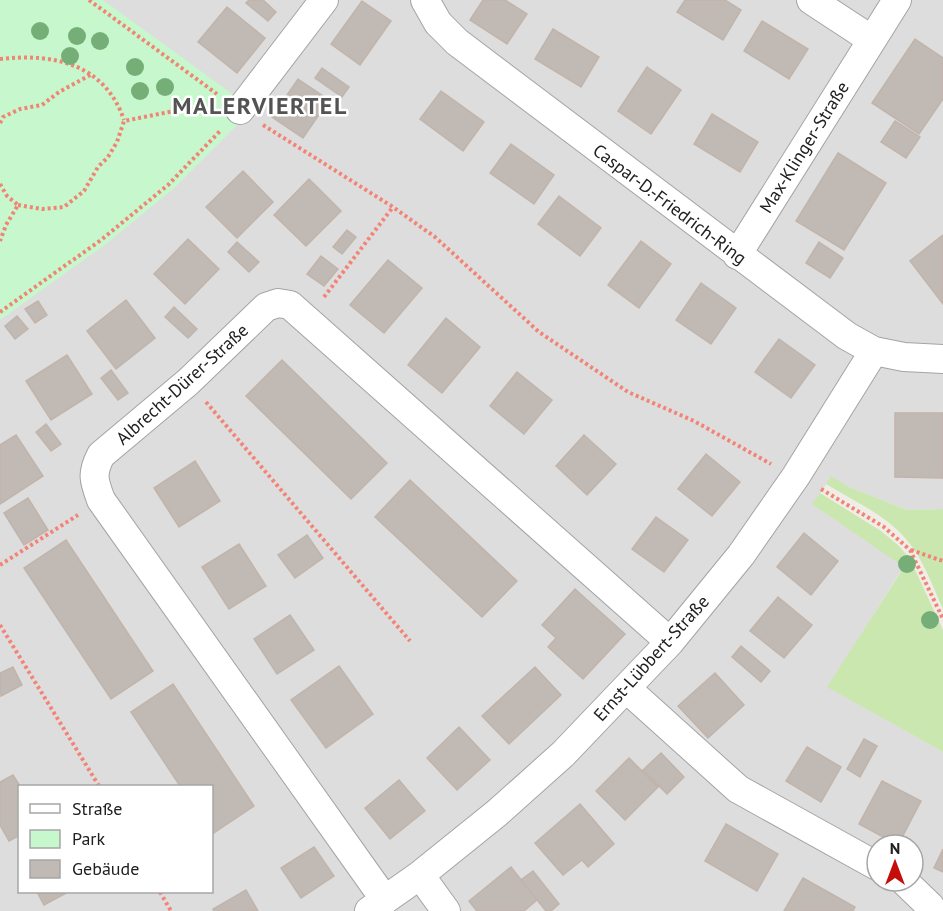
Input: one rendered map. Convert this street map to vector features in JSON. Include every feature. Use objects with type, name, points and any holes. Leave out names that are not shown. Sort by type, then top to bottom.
[{"type":"street","points":[[240,111],[324,0]]},
{"type":"street","name":"Caspar-D.-Friedrich-Ring","points":[[425,0],[438,23],[457,42],[847,336],[874,351],[904,357],[943,359]]},
{"type":"street","points":[[811,0],[872,40]]},
{"type":"street","name":"Max-Klinger-Straße","points":[[737,255],[897,0]]},
{"type":"street","name":"Albrecht-Dürer-Straße","points":[[377,906],[101,500],[94,483],[94,468],[101,455],[188,382],[266,307],[278,303],[290,305],[670,642]]},
{"type":"street","name":"Ernst-Lübbert-Straße","points":[[377,906],[420,875],[497,813],[563,754],[670,642],[741,555],[796,476],[874,351]]},
{"type":"street","points":[[627,689],[738,789],[865,859]]},
{"type":"street","points":[[420,875],[446,911]]},
{"type":"street","points":[[916,893],[933,911]]},
{"type":"path","points":[[89,0],[240,111],[393,207],[435,237],[539,332],[628,392],[694,421],[828,492],[884,527],[910,550],[943,619]]},
{"type":"path","points":[[0,59],[28,56],[63,63],[92,74],[110,91],[124,121],[117,142],[108,157],[98,167],[84,191],[64,207],[42,209],[18,205],[7,196],[0,184]]},
{"type":"path","points":[[0,123],[3,117],[20,109],[42,105],[59,92],[92,74]]},
{"type":"path","points":[[124,121],[184,109],[240,111]]},
{"type":"path","points":[[0,312],[101,240],[168,185],[240,111]]},
{"type":"path","points":[[0,241],[18,205]]},
{"type":"path","points":[[308,319],[393,207]]},
{"type":"path","points":[[188,382],[224,420],[410,641]]},
{"type":"path","points":[[0,565],[101,500]]},
{"type":"path","points":[[910,550],[943,561]]},
{"type":"path","points":[[0,625],[98,785]]},
{"type":"path","points":[[161,893],[171,911]]},
{"type":"shaded area","points":[[0,0],[943,0],[943,509],[907,510],[847,486],[831,477],[813,504],[904,566],[828,687],[943,752],[943,911],[0,911]]},
{"type":"green space","points":[[0,0],[103,0],[253,109],[172,190],[106,244],[0,320]]},
{"type":"green space","points":[[831,476],[847,486],[907,510],[943,509],[943,609],[912,546],[898,530],[879,515],[826,484]]},
{"type":"green space","points":[[820,493],[881,531],[910,559],[943,630],[943,752],[827,687],[904,567],[812,504]]},
{"type":"building","points":[[249,0],[263,0],[276,12],[268,21],[246,3]]},
{"type":"building","points":[[483,0],[505,0],[527,14],[507,44],[470,20]]},
{"type":"building","points":[[685,0],[725,0],[741,10],[723,40],[677,12]]},
{"type":"building","points":[[362,1],[391,21],[360,65],[331,44]]},
{"type":"building","points":[[227,7],[265,38],[237,73],[198,42]]},
{"type":"building","points":[[762,21],[808,49],[789,79],[744,51]]},
{"type":"building","points":[[553,29],[599,57],[581,87],[535,59]]},
{"type":"building","points":[[915,39],[943,58],[943,99],[919,134],[872,103]]},
{"type":"building","points":[[647,67],[681,90],[651,134],[618,111]]},
{"type":"building","points":[[322,68],[349,87],[342,97],[315,78]]},
{"type":"building","points":[[298,79],[329,100],[303,138],[272,117]]},
{"type":"building","points":[[441,91],[484,122],[463,151],[420,119]]},
{"type":"building","points":[[712,114],[758,142],[740,172],[694,144]]},
{"type":"building","points":[[895,121],[920,137],[906,158],[881,142]]},
{"type":"building","points":[[511,144],[554,175],[534,204],[490,173]]},
{"type":"building","points":[[838,153],[886,183],[844,250],[796,221]]},
{"type":"building","points":[[243,171],[273,202],[237,238],[206,207]]},
{"type":"building","points":[[309,179],[341,211],[306,246],[274,215]]},
{"type":"building","points":[[559,196],[601,228],[580,256],[538,224]]},
{"type":"building","points":[[347,230],[356,237],[342,254],[333,247]]},
{"type":"building","points":[[943,235],[943,304],[910,261]]},
{"type":"building","points":[[188,239],[219,269],[185,304],[154,274]]},
{"type":"building","points":[[641,241],[671,264],[639,308],[608,285]]},
{"type":"building","points":[[237,242],[259,262],[249,272],[228,252]]},
{"type":"building","points":[[819,242],[843,258],[830,278],[806,263]]},
{"type":"building","points":[[321,256],[338,269],[324,286],[307,274]]},
{"type":"building","points":[[388,260],[422,288],[384,333],[350,305]]},
{"type":"building","points":[[701,283],[736,308],[711,344],[676,320]]},
{"type":"building","points":[[126,300],[155,338],[116,369],[87,331]]},
{"type":"building","points":[[38,301],[47,315],[35,323],[25,309]]},
{"type":"building","points":[[174,307],[197,329],[188,338],[165,317]]},
{"type":"building","points":[[17,316],[28,329],[15,339],[5,326]]},
{"type":"building","points":[[446,318],[480,347],[442,393],[408,365]]},
{"type":"building","points":[[779,339],[815,365],[791,398],[755,372]]},
{"type":"building","points":[[67,355],[92,394],[51,420],[26,381]]},
{"type":"building","points":[[282,360],[387,463],[351,499],[246,396]]},
{"type":"building","points":[[111,370],[128,393],[118,400],[101,378]]},
{"type":"building","points":[[517,372],[552,400],[524,434],[490,406]]},
{"type":"building","points":[[895,413],[943,413],[943,478],[895,477]]},
{"type":"building","points":[[46,424],[61,444],[51,451],[36,432]]},
{"type":"building","points":[[16,435],[43,476],[0,504],[0,445]]},
{"type":"building","points":[[584,435],[616,464],[587,495],[556,466]]},
{"type":"building","points":[[706,454],[740,482],[712,516],[678,489]]},
{"type":"building","points":[[195,461],[220,501],[179,527],[154,488]]},
{"type":"building","points":[[410,480],[517,581],[482,617],[375,517]]},
{"type":"building","points":[[28,498],[48,530],[24,545],[4,513]]},
{"type":"building","points":[[656,517],[688,540],[664,572],[632,549]]},
{"type":"building","points":[[804,533],[838,561],[811,595],[777,567]]},
{"type":"building","points":[[307,535],[323,558],[295,578],[278,555]]},
{"type":"building","points":[[66,540],[153,671],[111,699],[24,568]]},
{"type":"building","points":[[239,544],[266,586],[229,609],[202,567]]},
{"type":"building","points":[[575,589],[625,634],[583,679],[548,647],[556,638],[542,625]]},
{"type":"building","points":[[778,597],[812,625],[784,658],[750,631]]},
{"type":"building","points":[[290,615],[314,650],[277,674],[254,639]]},
{"type":"building","points":[[741,646],[770,671],[761,682],[732,657]]},
{"type":"building","points":[[339,666],[373,714],[326,748],[291,700]]},
{"type":"building","points":[[13,667],[22,685],[1,696],[0,673]]},
{"type":"building","points":[[535,667],[561,695],[509,744],[482,716]]},
{"type":"building","points":[[715,673],[744,705],[708,738],[678,706]]},
{"type":"building","points":[[173,684],[254,806],[213,833],[213,785],[179,785],[131,712]]},
{"type":"building","points":[[459,727],[490,760],[457,790],[427,758]]},
{"type":"building","points":[[864,739],[877,746],[860,777],[847,769]]},
{"type":"building","points":[[807,747],[841,767],[821,802],[786,781]]},
{"type":"building","points":[[661,753],[684,777],[667,794],[643,770]]},
{"type":"building","points":[[629,758],[658,787],[625,820],[596,791]]},
{"type":"building","points":[[13,775],[19,785],[18,836],[9,841],[0,825],[0,782]]},
{"type":"building","points":[[399,780],[425,811],[390,839],[365,808]]},
{"type":"building","points":[[882,781],[921,801],[904,833],[876,833],[859,824]]},
{"type":"building","points":[[580,804],[614,844],[588,867],[582,860],[563,875],[535,843]]},
{"type":"building","points":[[726,824],[778,854],[757,891],[705,861]]},
{"type":"building","points":[[314,847],[334,876],[301,898],[281,868]]},
{"type":"building","points":[[943,849],[943,872],[934,868]]},
{"type":"building","points":[[511,867],[537,900],[524,911],[477,911],[469,901]]},
{"type":"building","points":[[533,871],[559,904],[551,911],[546,911],[521,880]]},
{"type":"building","points":[[803,878],[855,907],[853,911],[784,911]]},
{"type":"building","points":[[246,890],[258,911],[214,911],[213,909]]},
{"type":"building","points":[[38,893],[66,893],[44,905]]},
{"type":"district","name":"MALERVIERTEL","points":[[260,105]]}]
